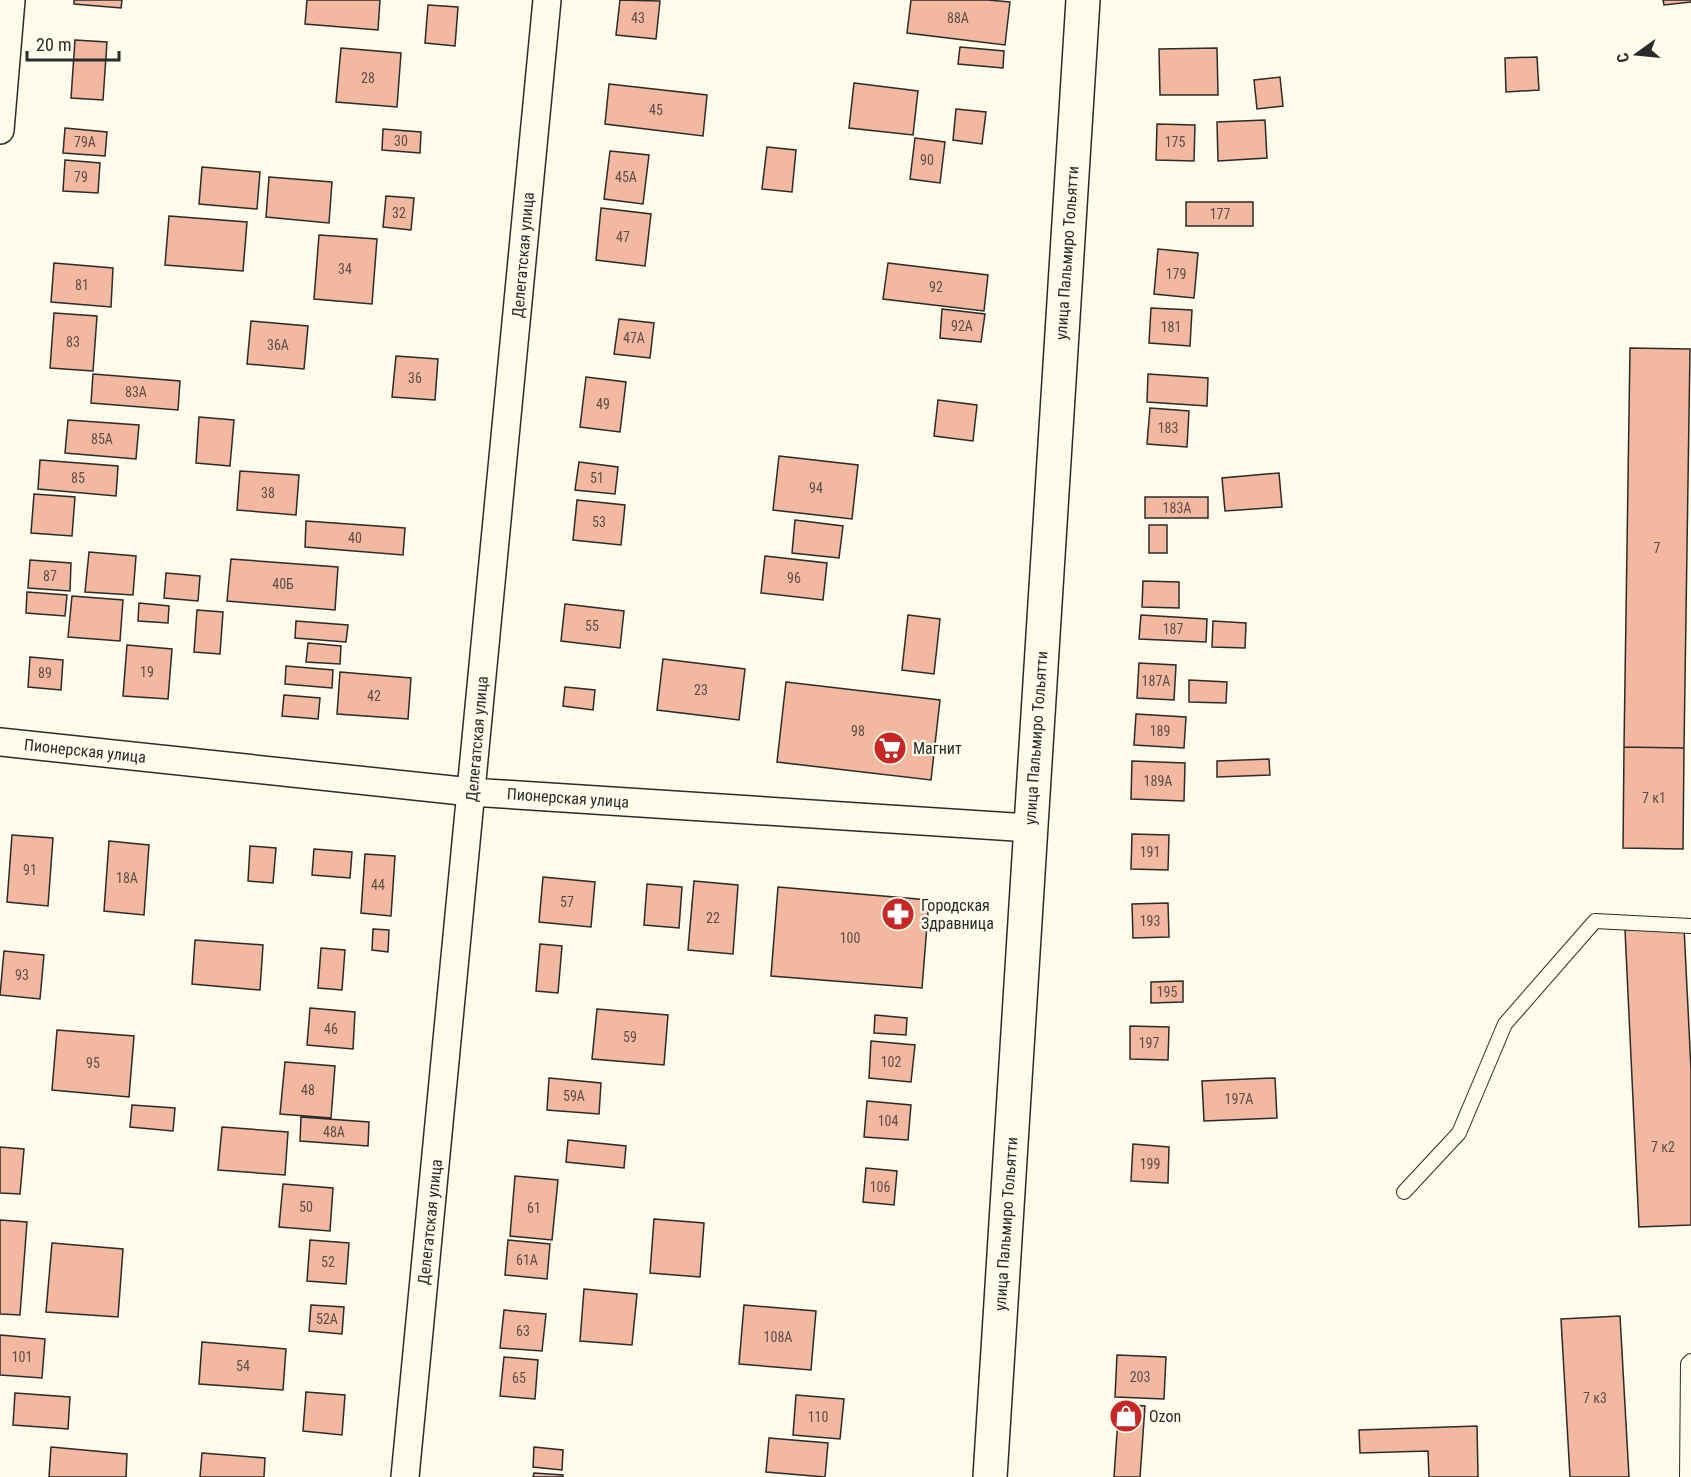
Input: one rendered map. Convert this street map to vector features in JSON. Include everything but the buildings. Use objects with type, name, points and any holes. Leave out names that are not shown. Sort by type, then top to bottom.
[{"type":"street","points":[[0,130],[11,0]]},
{"type":"street","name":"Делегатская улица","points":[[405,1477],[547,0]]},
{"type":"street","name":"улица Пальмиро Тольятти","points":[[990,1477],[1083,0]]},
{"type":"street","name":"Пионерская улица","points":[[0,742],[471,792],[1030,828]]},
{"type":"lane","points":[[1404,1191],[1459,1132],[1505,1024],[1595,921],[1691,926]]},
{"type":"lane","points":[[1687,1477],[1688,1364],[1691,1360]]},
{"type":"place","name":"Магнит","points":[[890,748]]},
{"type":"place","name":"Городская Здравница","points":[[898,914]]},
{"type":"place","name":"Ozon","points":[[1126,1416]]}]
